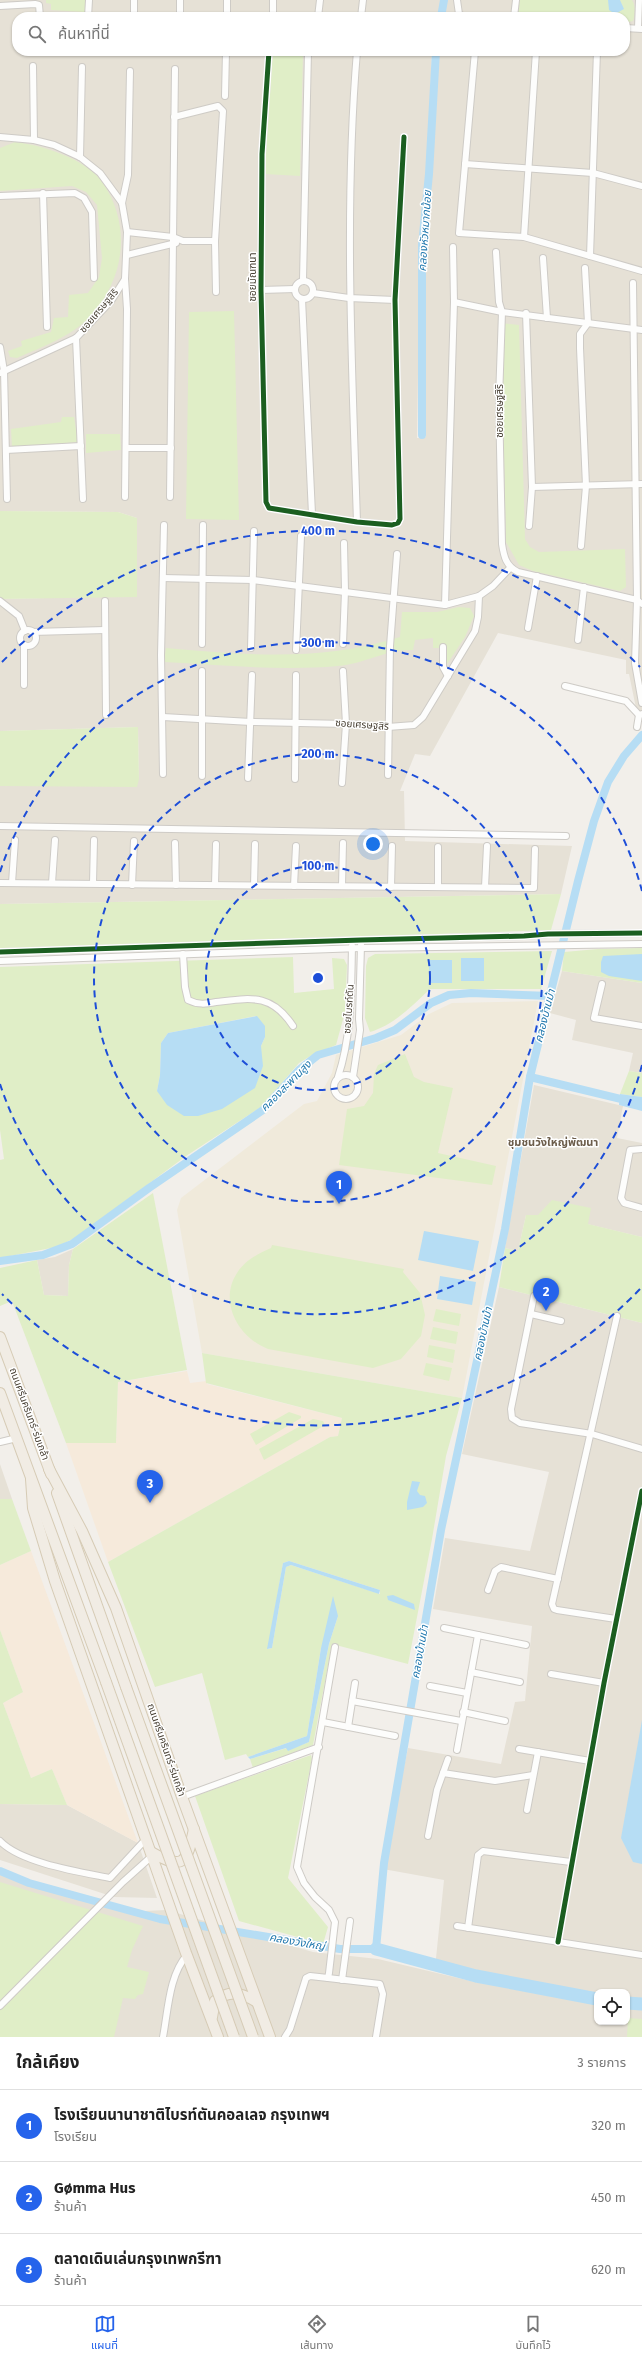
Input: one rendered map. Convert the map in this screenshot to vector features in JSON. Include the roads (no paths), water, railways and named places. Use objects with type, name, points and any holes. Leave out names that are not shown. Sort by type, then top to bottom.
[{"type":"main road","name":"ถนนศรีนครินทร์-ร่มเกล้า","points":[[0,1337],[49,1469],[72,1540],[253,2037]]},
{"type":"main road","name":"ถนนศรีนครินทร์-ร่มเกล้า","points":[[0,1392],[234,2037]]},
{"type":"main road","name":"ถนนศรีนครินทร์-ร่มเกล้า","points":[[49,1469],[82,1531],[116,1608],[182,1797],[270,2037]]},
{"type":"main road","name":"ถนนศรีนครินทร์-ร่มเกล้า","points":[[31,1479],[34,1508],[41,1536],[151,1854],[218,2037]]},
{"type":"main road","points":[[151,1854],[170,1863],[182,1861],[189,1853],[194,1829]]},
{"type":"main road","points":[[212,2020],[215,2001],[218,1999],[242,1993],[257,2002]]},
{"type":"street","points":[[88,12],[89,0]]},
{"type":"street","points":[[134,0],[134,12]]},
{"type":"street","points":[[180,0],[180,12]]},
{"type":"street","points":[[227,0],[227,12]]},
{"type":"street","points":[[273,0],[275,12]]},
{"type":"street","points":[[319,12],[320,0]]},
{"type":"street","points":[[362,12],[363,0]]},
{"type":"street","points":[[457,0],[459,12]]},
{"type":"street","points":[[515,12],[516,0]]},
{"type":"street","points":[[640,0],[640,28]]},
{"type":"street","points":[[0,6],[35,4],[39,5],[40,12]]},
{"type":"street","points":[[225,96],[226,56]]},
{"type":"street","name":"ซอยมัณฑนา","points":[[269,56],[262,154],[261,290],[266,502],[269,508],[312,514]]},
{"type":"street","points":[[303,280],[308,56]]},
{"type":"street","points":[[357,56],[353,133],[349,298],[357,522]]},
{"type":"street","points":[[475,56],[459,233],[524,237],[642,271]]},
{"type":"street","points":[[524,237],[536,56]]},
{"type":"street","points":[[590,256],[597,56]]},
{"type":"street","points":[[33,66],[34,140]]},
{"type":"street","points":[[80,157],[82,67]]},
{"type":"street","points":[[170,496],[175,69]]},
{"type":"street","points":[[122,204],[128,175],[130,71]]},
{"type":"street","points":[[174,117],[218,106],[223,111],[215,241],[216,292]]},
{"type":"street","name":"ซอยเศรษฐสิริ","points":[[0,137],[34,140],[54,145],[80,157],[100,173],[122,204],[127,232],[125,279],[111,300],[76,338],[2,372]]},
{"type":"street","points":[[302,299],[312,514],[357,522],[392,525],[398,523],[400,519],[395,300],[404,137]]},
{"type":"street","points":[[465,164],[593,173],[642,186]]},
{"type":"street","points":[[0,196],[75,193],[88,203],[92,212],[94,278]]},
{"type":"street","points":[[43,194],[47,327]]},
{"type":"street","points":[[127,232],[172,237],[183,241]]},
{"type":"street","points":[[127,255],[183,241],[215,241]]},
{"type":"street","points":[[445,605],[454,302],[453,247]]},
{"type":"street","name":"ซอยเศรษฐสิริ","points":[[496,252],[499,302],[502,312],[499,399],[502,544],[505,558],[510,568]]},
{"type":"street","points":[[543,258],[547,318]]},
{"type":"street","points":[[581,546],[586,486],[580,348],[580,334],[588,323],[585,268]]},
{"type":"street","points":[[125,279],[127,309],[125,497]]},
{"type":"street","points":[[303,280],[297,283],[295,289],[296,295],[302,299],[309,298],[313,293]]},
{"type":"street","points":[[303,280],[311,284],[313,293]]},
{"type":"street","points":[[633,283],[632,328],[634,484],[639,602],[635,663],[642,704]]},
{"type":"street","points":[[261,290],[295,289]]},
{"type":"street","points":[[313,293],[349,298],[395,300]]},
{"type":"street","points":[[454,302],[502,312],[526,313],[547,318],[642,330]]},
{"type":"street","points":[[526,313],[532,487],[529,526]]},
{"type":"street","points":[[76,338],[83,499]]},
{"type":"street","points":[[0,347],[6,450],[7,499]]},
{"type":"street","points":[[6,450],[81,446]]},
{"type":"street","points":[[126,448],[171,448]]},
{"type":"street","points":[[532,487],[642,484]]},
{"type":"street","points":[[163,774],[164,525]]},
{"type":"street","points":[[202,644],[203,525]]},
{"type":"street","points":[[251,648],[254,530]]},
{"type":"street","points":[[296,650],[300,588],[301,536]]},
{"type":"street","points":[[343,644],[345,591],[344,543]]},
{"type":"street","points":[[388,775],[388,727],[393,598],[397,554]]},
{"type":"street","points":[[163,578],[253,580],[300,588],[345,591],[445,605],[479,596],[493,586],[510,568],[639,602]]},
{"type":"street","points":[[528,628],[537,576]]},
{"type":"street","points":[[578,640],[584,587]]},
{"type":"street","name":"ซอยเศรษฐสิริ","points":[[163,717],[203,720],[346,724],[388,727],[414,725],[423,717],[475,631],[478,617],[479,596]]},
{"type":"street","points":[[0,601],[19,616],[25,631]]},
{"type":"street","points":[[105,601],[106,715]]},
{"type":"street","points":[[25,631],[105,630]]},
{"type":"street","points":[[24,685],[24,645],[20,638],[25,631]]},
{"type":"street","points":[[24,645],[28,646],[35,642],[36,636],[32,632]]},
{"type":"street","points":[[442,647],[443,667],[448,676]]},
{"type":"street","points":[[202,671],[202,776]]},
{"type":"street","points":[[342,783],[346,724],[343,672]]},
{"type":"street","points":[[248,778],[252,675]]},
{"type":"street","points":[[295,779],[296,675]]},
{"type":"street","points":[[565,686],[626,701],[641,715],[637,727]]},
{"type":"street","points":[[0,826],[566,836]]},
{"type":"street","points":[[12,883],[15,840]]},
{"type":"street","points":[[52,883],[55,840]]},
{"type":"street","points":[[93,883],[94,840]]},
{"type":"street","points":[[132,885],[134,841]]},
{"type":"street","points":[[176,843],[176,885]]},
{"type":"street","points":[[342,886],[343,843]]},
{"type":"street","points":[[215,886],[216,844]]},
{"type":"street","points":[[254,886],[255,844]]},
{"type":"street","points":[[294,886],[296,846]]},
{"type":"street","points":[[391,887],[392,846]]},
{"type":"street","points":[[485,887],[486,846]]},
{"type":"street","points":[[438,847],[438,887]]},
{"type":"street","points":[[0,883],[534,888],[535,850]]},
{"type":"street","points":[[0,952],[352,940],[524,936],[548,934],[642,933]]},
{"type":"street","name":"ซอยไบรท์ตัน","points":[[352,940],[350,1022],[338,1077],[334,1085],[334,1091],[338,1096],[345,1099],[353,1098],[358,1092],[358,1084],[353,1077],[358,1055],[360,1030],[361,940]]},
{"type":"street","points":[[0,961],[352,948],[548,947],[642,944]]},
{"type":"street","points":[[183,954],[188,1000],[202,1004],[245,998],[260,1000],[277,1006],[293,1026]]},
{"type":"street","points":[[602,984],[594,1018],[642,1026]]},
{"type":"street","points":[[338,1077],[346,1074],[353,1077]]},
{"type":"street","points":[[642,1149],[630,1150],[621,1198],[624,1203],[642,1208]]},
{"type":"street","points":[[534,1296],[511,1409],[512,1418],[520,1423],[592,1434],[642,1449]]},
{"type":"street","points":[[531,1314],[561,1321]]},
{"type":"street","points":[[616,1619],[554,1609],[552,1604],[592,1434],[617,1316]]},
{"type":"street","points":[[0,1442],[17,1438]]},
{"type":"street","points":[[558,1942],[604,1683],[642,1491]]},
{"type":"street","points":[[488,1590],[495,1571],[501,1567],[558,1578]]},
{"type":"street","points":[[444,1628],[526,1645]]},
{"type":"street","points":[[457,1750],[461,1721],[478,1635]]},
{"type":"street","points":[[328,1976],[336,1922],[329,1910],[315,1897],[304,1883],[297,1867],[319,1747],[335,1647]]},
{"type":"street","points":[[471,1672],[520,1682]]},
{"type":"street","points":[[552,1674],[604,1683]]},
{"type":"street","points":[[348,1727],[355,1682]]},
{"type":"street","points":[[430,1686],[467,1692]]},
{"type":"street","points":[[352,1701],[461,1721]]},
{"type":"street","points":[[463,1712],[505,1721]]},
{"type":"street","points":[[323,1722],[395,1736]]},
{"type":"street","points":[[182,1797],[319,1747]]},
{"type":"street","points":[[519,1749],[590,1761]]},
{"type":"street","points":[[527,1810],[538,1752]]},
{"type":"street","points":[[428,1836],[443,1772],[448,1759]]},
{"type":"street","points":[[443,1772],[495,1781],[533,1775]]},
{"type":"street","points":[[0,1841],[24,1855],[58,1868],[110,1878],[146,1839]]},
{"type":"street","points":[[468,1928],[478,1855],[483,1851],[571,1862]]},
{"type":"street","points":[[0,2006],[151,1854]]},
{"type":"street","points":[[342,1977],[350,1925]]},
{"type":"street","points":[[457,1926],[642,1955]]},
{"type":"street","points":[[162,2037],[176,1974],[180,1962],[187,1954]]},
{"type":"street","points":[[285,2037],[290,2029],[306,1978],[310,1976],[342,1977],[376,1983],[382,1987],[383,1994],[376,2037]]},
{"type":"water","points":[[608,0],[620,0],[624,9],[619,12],[612,12],[609,10]]},
{"type":"water","points":[[642,954],[642,981],[609,976],[601,972],[601,962],[603,956]]},
{"type":"water","points":[[461,958],[484,958],[484,981],[461,981]]},
{"type":"water","points":[[429,960],[452,960],[452,983],[429,983]]},
{"type":"water","points":[[257,1016],[265,1026],[265,1037],[261,1046],[263,1066],[255,1088],[222,1109],[198,1116],[184,1116],[167,1105],[157,1091],[160,1075],[161,1043],[168,1033]]},
{"type":"water","points":[[620,1094],[642,1097],[642,1111],[619,1105]]},
{"type":"water","points":[[424,1231],[479,1241],[473,1271],[418,1260]]},
{"type":"water","points":[[440,1276],[476,1282],[472,1305],[437,1299]]},
{"type":"water","points":[[412,1481],[420,1482],[417,1491],[420,1495],[425,1496],[427,1503],[423,1507],[407,1510],[407,1502]]},
{"type":"water","points":[[289,1561],[380,1590],[379,1594],[291,1565],[286,1567],[272,1648],[267,1649],[283,1563]]},
{"type":"water","points":[[393,1595],[414,1604],[415,1610],[388,1600],[387,1596]]},
{"type":"water","points":[[333,1596],[338,1616],[329,1644],[309,1742],[288,1751],[286,1748],[250,1759],[248,1757],[307,1736],[321,1648]]},
{"type":"water","points":[[642,1720],[642,1864],[633,1862],[621,1838]]},
{"type":"waterway","name":"คลองหัวหมากน้อย","points":[[442,12],[444,0]]},
{"type":"waterway","name":"คลองหัวหมากน้อย","points":[[422,435],[422,245],[429,174],[436,56]]},
{"type":"waterway","name":"คลองบ้านม้า","points":[[0,1871],[29,1883],[160,1919],[340,1949],[376,1949],[384,1863],[441,1530],[505,1229],[530,1077],[594,821],[608,782],[624,756],[642,735]]},
{"type":"waterway","name":"คลองสะพานสูง","points":[[0,1261],[43,1255],[72,1244],[149,1188],[263,1110],[299,1070],[318,1055],[376,1038],[395,1030],[431,1003],[449,995],[471,993],[551,996]]},
{"type":"waterway","points":[[530,1077],[642,1104]]},
{"type":"waterway","name":"คลองวังใหญ่","points":[[376,1949],[476,1976],[594,1998]]},
{"type":"waterway","name":"คลองวังใหญ่","points":[[630,2003],[642,2004]]},
{"type":"place","name":"โรงเรียนนานาชาติไบรท์ตันคอลเลจ กรุงเทพฯ","points":[[339,1204]]},
{"type":"place","name":"Gømma Hus","points":[[546,1311]]},
{"type":"place","name":"ตลาดเดินเล่นกรุงเทพกรีฑา","points":[[150,1503]]},
{"type":"district","name":"ชุมชนวังใหญ่พัฒนา","points":[[553,1142]]}]
